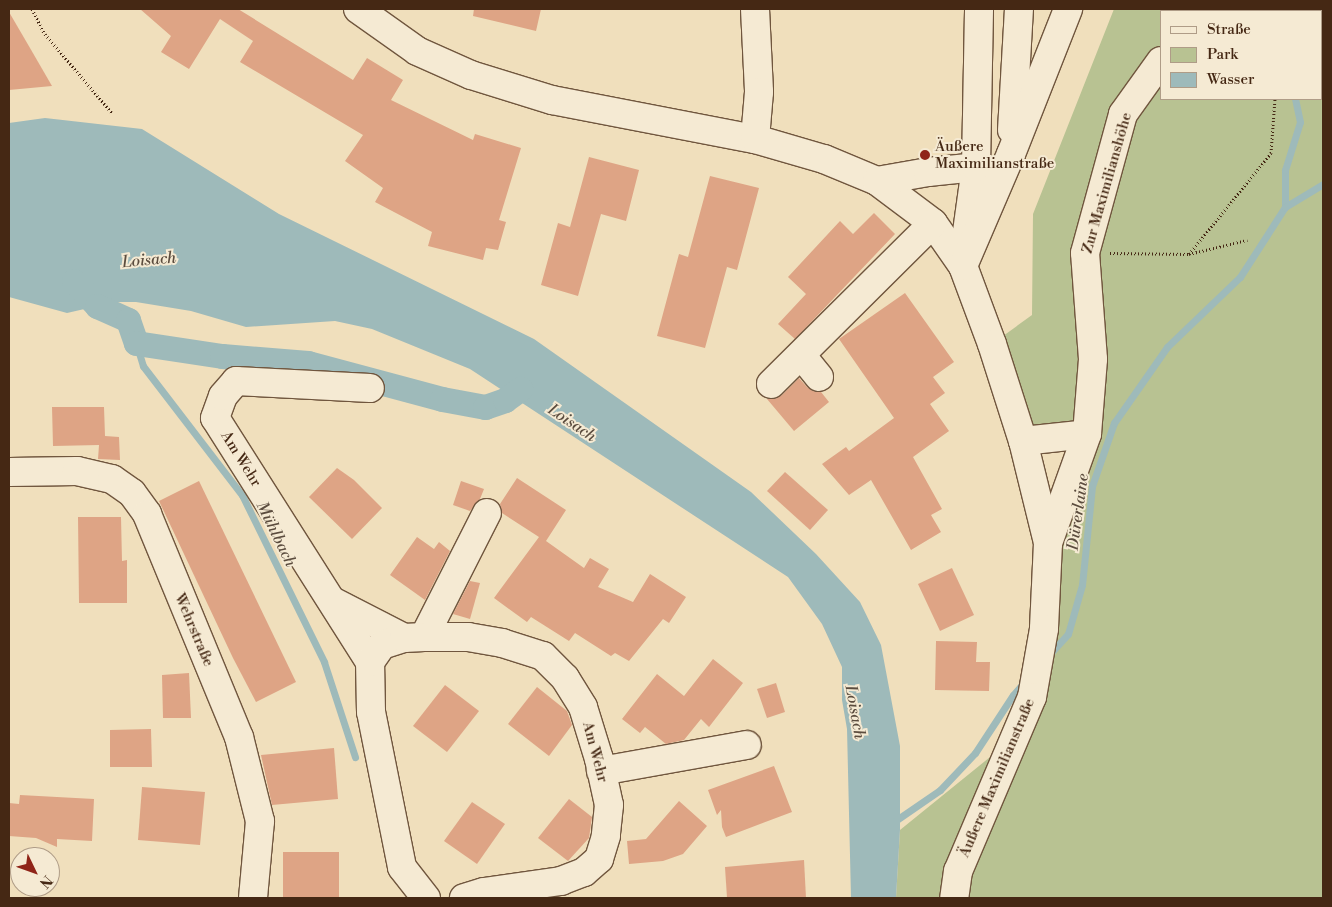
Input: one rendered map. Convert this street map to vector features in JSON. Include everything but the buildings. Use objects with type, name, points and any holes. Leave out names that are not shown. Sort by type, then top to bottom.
[{"type":"street","name":"Äußere Maximilianstraße","points":[[358,9],[417,50],[471,75],[552,100],[755,139],[824,159],[877,181],[934,223],[963,266],[992,344],[1023,441],[1048,543],[1044,629],[1032,697],[958,871],[954,898]]},
{"type":"street","points":[[755,9],[759,92],[755,139]]},
{"type":"street","points":[[963,266],[976,168],[979,9]]},
{"type":"street","points":[[1011,154],[1019,9]]},
{"type":"street","points":[[963,266],[1011,154],[1068,9]]},
{"type":"street","name":"Zur Maximilianshöhe","points":[[1048,543],[1087,434],[1093,358],[1084,253],[1123,114],[1160,62]]},
{"type":"street","points":[[877,181],[928,172],[976,168]]},
{"type":"street","points":[[771,384],[802,356],[934,223]]},
{"type":"street","points":[[802,356],[819,377]]},
{"type":"street","name":"Am Wehr","points":[[370,388],[236,380],[223,396],[215,418],[370,662],[382,645],[414,638],[468,637],[502,643],[543,656],[566,678],[583,708],[609,805],[606,836],[599,859],[584,872],[561,881],[484,892],[464,898]]},
{"type":"street","points":[[1023,441],[1087,434]]},
{"type":"street","name":"Wehrstraße","points":[[9,472],[77,471],[112,479],[132,493],[147,514],[239,737],[260,820],[254,898]]},
{"type":"street","points":[[414,638],[487,513]]},
{"type":"street","name":"Am Wehr","points":[[329,599],[414,638]]},
{"type":"street","points":[[370,662],[371,712],[402,867],[426,898]]},
{"type":"street","points":[[601,771],[747,745]]},
{"type":"path","points":[[32,9],[45,34],[112,113]]},
{"type":"path","points":[[1189,254],[1271,153],[1275,100]]},
{"type":"path","points":[[1084,253],[1189,254],[1247,240]]},
{"type":"green space","points":[[1114,9],[1323,9],[1323,898],[896,898],[900,830],[1016,736],[1048,543],[1087,435],[1023,441],[992,344],[1032,315],[1033,214]]},
{"type":"water","name":"Loisach","points":[[45,118],[142,129],[279,214],[534,339],[751,492],[816,554],[860,602],[881,645],[900,746],[900,830],[896,898],[851,898],[847,729],[842,700],[842,667],[822,624],[788,577],[470,369],[372,329],[335,321],[246,327],[191,311],[136,302],[115,302],[67,313],[9,297],[9,123]]},
{"type":"waterway","points":[[1285,207],[1285,170],[1300,122],[1295,100]]},
{"type":"waterway","name":"Dürerlaine","points":[[1049,655],[1068,634],[1082,585],[1092,486],[1114,423],[1167,347],[1240,277],[1285,207],[1323,184]]},
{"type":"waterway","points":[[74,281],[97,306],[128,320],[136,343],[222,356],[308,363],[442,399],[485,407],[505,400],[520,389]]},
{"type":"waterway","name":"Mühlbach","points":[[136,343],[143,366],[242,495],[324,662],[355,757]]},
{"type":"waterway","name":"Dürerlaine","points":[[892,823],[940,790],[975,753],[1013,695],[1025,681]]},
{"type":"place","name":"Äußere Maximilianstraße","points":[[925,155]]}]
